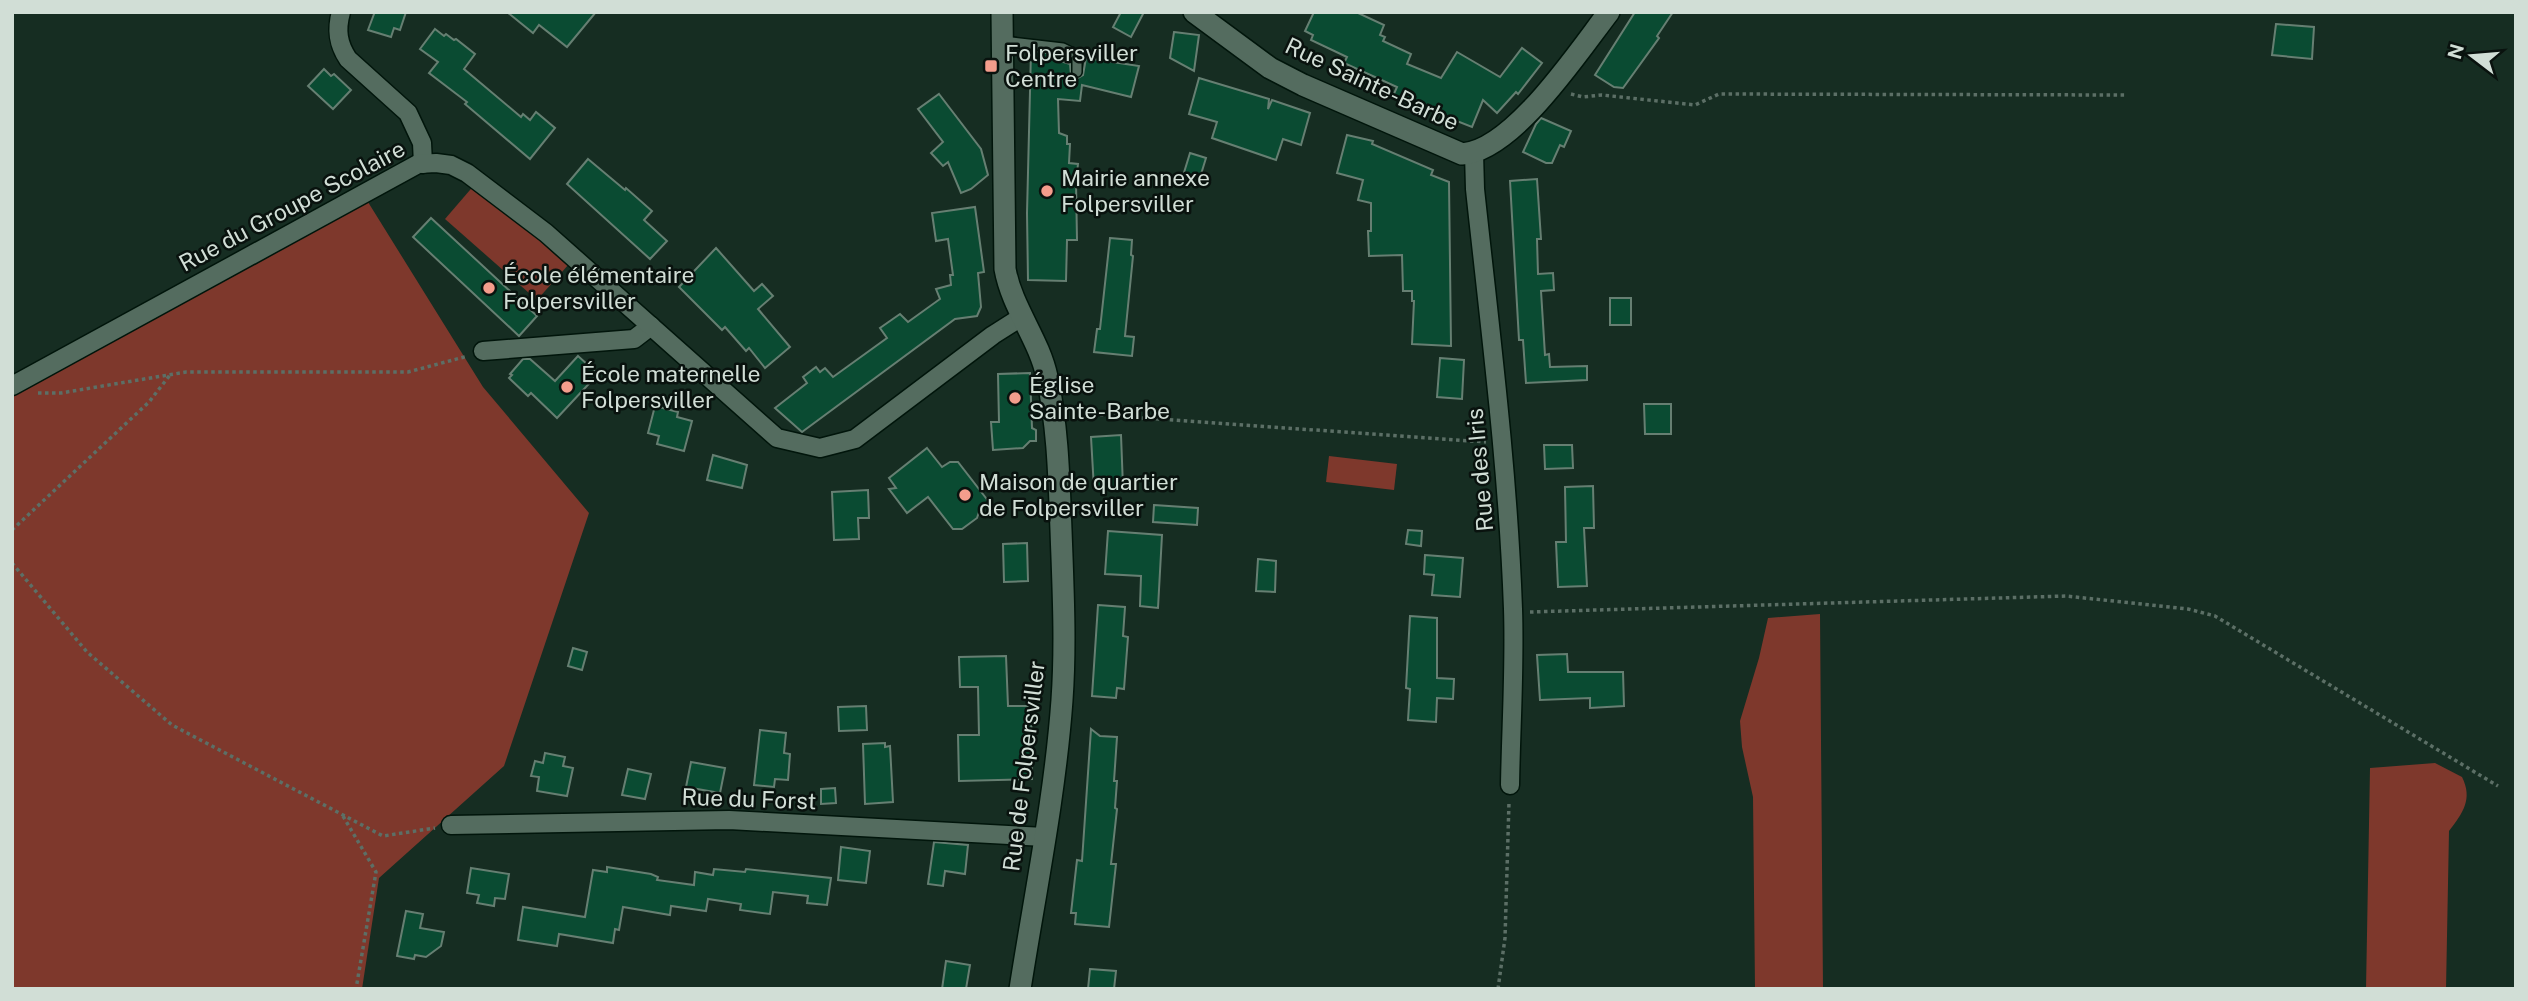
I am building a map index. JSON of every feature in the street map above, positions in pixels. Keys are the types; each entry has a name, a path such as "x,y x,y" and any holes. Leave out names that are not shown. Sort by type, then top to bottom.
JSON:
{"street":[{"path":"341,12 338,28 341,48 348,59 408,113 422,143 424,164"},
{"name":"Rue de Folpersviller","path":"1002,12 1005,269 1009,288 1042,357 1052,412 1060,502 1064,607 1062,702 1045,836 1020,989"},
{"name":"Rue Sainte-Barbe","path":"1194,12 1270,68 1303,85 1462,153 1474,153 1503,136 1554,83 1609,12"},
{"name":"Rue des Iris","path":"1474,153 1475,189 1503,443 1514,613 1510,785"},
{"name":"Rue du Groupe Scolaire","path":"12,386 418,164 451,165 467,173 546,233 777,438 820,448 855,439 1023,316"},
{"path":"483,351 634,339 650,326"},
{"name":"Rue du Forst","path":"451,825 729,820 1045,836"}],"lane":[{"path":"1002,41 1063,48 1077,55 1077,72"}],"path":[{"path":"1554,83 1576,96 1602,94 1695,106 1719,94 2125,95"},
{"path":"37,393 61,393 186,372 408,372 483,351"},
{"path":"12,530 149,402 171,374"},
{"path":"1052,412 1503,443"},
{"path":"12,563 86,652 172,725 383,836 451,825"},
{"path":"1514,613 2056,596 2188,608 2215,616 2498,786"},
{"path":"1498,989 1505,938 1510,785"},
{"path":"343,815 376,872 356,989"}],"shaded area":[{"path":"476,183 569,264 537,300 445,219"},
{"path":"363,194 483,387 589,513 504,766 379,878 362,989 12,989 12,385"},
{"path":"1329,456 1397,464 1394,490 1326,482"},
{"path":"1820,614 1823,989 1755,989 1753,797 1742,747 1740,721 1768,618"},
{"path":"2435,763 2462,777 2467,792 2465,806 2449,831 2446,989 2366,989 2370,768"}],"building":[{"path":"372,12 406,12 400,30 394,28 391,37 368,30 374,14"},
{"path":"507,12 596,12 567,47 539,25 533,33"},
{"path":"1121,12 1144,12 1131,37 1113,27"},
{"path":"1314,12 1356,12 1384,25 1380,35 1385,37 1383,41 1411,54 1407,64 1441,78 1457,52 1500,77 1522,48 1542,63 1518,94 1516,92 1497,113 1483,100 1472,127 1393,96 1397,87 1344,63 1347,57 1311,40 1313,35 1305,31"},
{"path":"1635,12 1673,12 1657,36 1659,38 1623,88 1614,87 1595,75"},
{"path":"2276,24 2314,27 2312,59 2272,55"},
{"path":"435,29 444,36 446,34 456,39 475,54 464,69 521,117 523,114 530,120 536,112 555,128 530,159 465,104 467,102 429,73 438,62 420,49"},
{"path":"1174,32 1199,35 1194,71 1170,58"},
{"path":"1031,51 1058,54 1057,60 1070,64 1071,75 1076,79 1083,75 1086,58 1139,66 1131,97 1082,85 1080,101 1058,99 1059,133 1067,136 1067,144 1070,144 1069,163 1078,164 1077,240 1067,240 1066,281 1028,280"},
{"path":"324,69 331,76 334,74 351,90 333,109 308,86"},
{"path":"1199,78 1269,99 1268,109 1272,100 1310,113 1301,145 1283,139 1276,160 1212,138 1217,122 1189,114"},
{"path":"939,94 981,149 988,175 971,189 961,193 948,162 943,166 931,153 943,142 918,109"},
{"path":"1541,118 1571,131 1564,147 1560,145 1552,163 1546,163 1523,152"},
{"path":"1347,135 1373,141 1372,144 1433,170 1431,175 1449,182 1451,346 1412,344 1414,301 1412,291 1403,291 1402,255 1369,256 1371,203 1358,200 1363,180 1337,173"},
{"path":"1190,153 1206,158 1198,184 1182,179"},
{"path":"588,159 652,211 644,220 667,241 650,259 567,184"},
{"path":"1537,179 1541,239 1537,239 1538,274 1553,273 1554,290 1541,291 1545,355 1549,354 1550,367 1587,366 1587,380 1526,383 1523,340 1519,340 1510,181"},
{"path":"975,207 984,272 978,273 981,307 977,316 955,319 802,432 775,408 807,383 803,377 816,367 820,372 825,368 833,377 887,338 880,328 900,314 908,322 940,299 936,289 951,285 950,275 953,275 948,239 936,241 932,213"},
{"path":"431,218 537,316 519,336 413,237"},
{"path":"1110,238 1132,240 1133,256 1125,336 1134,337 1132,356 1094,352 1097,329 1100,329"},
{"path":"716,248 754,291 762,284 773,296 758,309 790,347 765,368 749,348 746,351 725,327 722,330 679,287"},
{"path":"1610,298 1631,298 1631,325 1610,325"},
{"path":"578,356 598,374 557,418 531,393 528,396 509,378 523,359 530,359 555,381"},
{"path":"1440,358 1464,360 1462,399 1437,397"},
{"name":"Église Sainte-Barbe","path":"1030,373 1032,428 1036,430 1036,441 1030,441 1023,448 993,450 991,422 999,422 998,374"},
{"path":"1644,404 1671,404 1671,434 1645,434"},
{"path":"655,406 678,412 677,417 692,421 684,451 657,444 659,436 648,433"},
{"path":"1121,435 1123,487 1094,489 1091,437"},
{"path":"1544,445 1572,445 1573,468 1545,469"},
{"path":"927,448 942,467 950,462 958,462 989,502 980,509 977,518 962,529 953,529 928,497 907,513 889,489 896,488 889,478"},
{"path":"713,455 747,465 742,488 707,480"},
{"path":"1593,486 1594,528 1584,528 1587,586 1558,587 1556,542 1566,542 1565,487"},
{"path":"868,490 869,518 858,518 859,539 834,540 832,492"},
{"path":"1154,505 1198,508 1197,525 1153,522"},
{"path":"1408,530 1422,531 1421,546 1406,544"},
{"path":"1108,531 1162,535 1158,608 1140,606 1141,576 1105,574"},
{"path":"1027,543 1028,581 1004,582 1003,544"},
{"path":"1425,555 1463,558 1460,597 1432,595 1434,575 1424,574"},
{"path":"1258,559 1276,561 1275,592 1256,591"},
{"path":"1098,605 1125,607 1123,636 1128,637 1124,689 1117,688 1116,698 1092,696"},
{"path":"1410,616 1437,618 1437,678 1454,679 1453,699 1437,698 1436,722 1408,720 1410,689 1406,688"},
{"path":"573,648 587,652 582,670 568,666"},
{"path":"1567,654 1568,672 1623,672 1624,706 1590,708 1590,698 1540,700 1537,655"},
{"path":"1006,656 1008,706 1031,706 1032,779 959,781 958,735 979,735 978,687 960,687 959,657"},
{"path":"866,706 867,730 839,731 838,707"},
{"path":"1091,729 1100,736 1117,737 1114,781 1117,781 1117,809 1111,864 1116,864 1109,927 1075,924 1076,913 1071,913 1077,860 1082,861"},
{"path":"760,730 786,733 784,753 790,754 788,780 775,779 774,787 754,785"},
{"path":"885,743 885,747 890,746 893,802 865,804 863,744"},
{"path":"545,753 565,757 563,766 573,768 567,796 537,791 539,777 531,776 535,761 543,763"},
{"path":"691,762 725,768 720,793 686,787"},
{"path":"628,769 651,774 645,799 622,795"},
{"path":"835,788 836,803 821,804 821,789"},
{"path":"934,842 968,845 965,874 945,871 943,886 928,884"},
{"path":"841,847 870,851 866,883 838,880"},
{"path":"607,867 651,874 658,877 657,880 694,885 695,872 713,875 714,869 745,872 746,869 831,878 827,905 807,903 808,896 773,892 770,914 740,910 741,904 708,899 706,911 671,906 670,915 623,907 619,930 615,929 613,943 559,934 557,946 518,940 523,907 585,917 593,870 607,872"},
{"path":"471,868 509,874 505,899 495,898 494,906 477,903 479,895 467,893"},
{"path":"406,911 423,914 420,928 444,932 441,946 426,957 415,955 414,959 397,956"},
{"path":"946,961 970,965 966,989 942,989"},
{"path":"1090,969 1116,971 1114,989 1088,989"}],"place":[{"name":"Folpersviller Centre","path":"991,66"},
{"name":"Mairie annexe Folpersviller","path":"1047,191"},
{"name":"École élémentaire Folpersviller","path":"489,288"},
{"name":"École maternelle Folpersviller","path":"567,387"},
{"name":"Église Sainte-Barbe","path":"1015,398"},
{"name":"Maison de quartier de Folpersviller","path":"965,495"}]}
